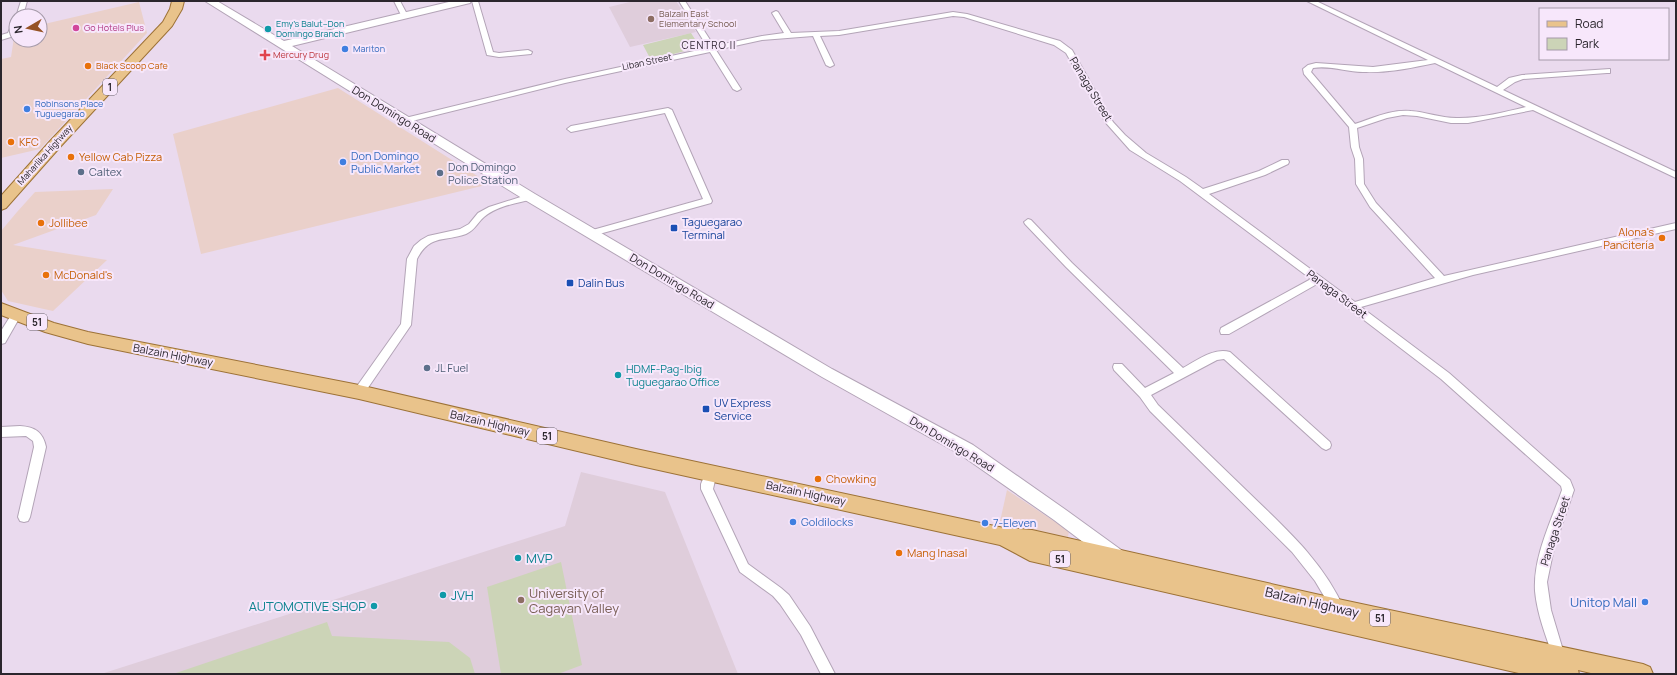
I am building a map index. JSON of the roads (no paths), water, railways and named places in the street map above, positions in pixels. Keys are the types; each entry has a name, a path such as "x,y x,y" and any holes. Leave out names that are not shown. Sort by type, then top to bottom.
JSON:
{"main road":[{"name":"Maharlika Highway","path":"2,202 168,24 176,9 178,1"},
{"name":"Don Domingo Road","path":"210,1 530,197 827,373 967,450 1060,515 1118,565"},
{"path":"283,46 466,1"},
{"name":"Balzain Highway","path":"1,310 81,336 359,392 636,457 711,472 1004,537 1030,552 1118,565 1338,608 1643,674"},
{"name":"Balzain Highway","path":"1118,565 1570,674"}],"street":[{"path":"398,1 404,16"},
{"path":"475,1 490,53 500,55 528,52"},
{"path":"682,1 737,89"},
{"path":"1310,1 1676,175"},
{"path":"776,13 789,35"},
{"name":"Liban Street","path":"404,121 565,81 712,48 769,37 857,31 942,15 965,15"},
{"name":"Panaga Street","path":"965,15 1048,40 1063,47 1069,52 1110,123 1122,137 1143,156 1183,179 1318,279 1445,376 1566,482 1568,490 1543,566 1541,583 1545,610 1558,656"},
{"path":"816,34 830,65"},
{"path":"1436,61 1402,67 1375,69 1352,69 1319,65 1309,67 1307,72 1353,127 1355,147 1359,159 1360,184 1363,192 1442,279"},
{"path":"1498,90 1512,80 1522,77 1607,71"},
{"path":"1353,127 1399,113 1418,114 1446,120 1459,121 1490,117 1535,107"},
{"path":"571,129 668,110 708,201 592,233"},
{"path":"1201,193 1262,173 1285,162"},
{"path":"359,392 406,325 412,259 416,249 423,242 471,227 479,216 491,209 530,197"},
{"path":"1028,222 1069,265 1182,374"},
{"path":"1353,306 1484,268 1600,244 1676,226"},
{"path":"1225,331 1318,279"},
{"path":"1,340 16,315"},
{"path":"1144,394 1215,356 1223,355 1230,357 1326,445"},
{"path":"1118,367 1144,394 1154,408 1276,527 1324,584 1338,608"},
{"path":"1,432 29,432 36,434 40,440 40,447 24,517"},
{"path":"711,472 706,484 707,489 744,568 753,577 777,593 790,609 812,643 828,674"}],"place":[{"name":"Balzain East Elementary School","path":"651,19"},
{"name":"Go Hotels Plus","path":"76,28"},
{"name":"Emy’s Balut–Don Domingo Branch","path":"268,29"},
{"name":"Mariton","path":"345,49"},
{"name":"Mercury Drug","path":"265,55"},
{"name":"Black Scoop Cafe","path":"88,66"},
{"name":"Robinsons Place Tuguegarao","path":"27,109"},
{"name":"KFC","path":"11,142"},
{"name":"Yellow Cab Pizza","path":"71,157"},
{"name":"Don Domingo Public Market","path":"343,162"},
{"name":"Caltex","path":"81,172"},
{"name":"Don Domingo Police Station","path":"440,173"},
{"name":"Jollibee","path":"41,223"},
{"name":"Taguegarao Terminal","path":"674,228"},
{"name":"Alona's Pancitería","path":"1662,238"},
{"name":"McDonald's","path":"46,275"},
{"name":"Dalin Bus","path":"570,283"},
{"name":"JL Fuel","path":"427,368"},
{"name":"HDMF-Pag-Ibig Tuguegarao Office","path":"618,375"},
{"name":"UV Express Service","path":"706,409"},
{"name":"Chowking","path":"818,479"},
{"name":"Goldilocks","path":"793,522"},
{"name":"7-Eleven","path":"985,523"},
{"name":"Mang Inasal","path":"899,553"},
{"name":"MVP","path":"518,558"},
{"name":"JVH","path":"443,595"},
{"name":"University of Cagayan Valley","path":"521,600"},
{"name":"Unitop Mall","path":"1645,602"},
{"name":"AUTOMOTIVE SHOP","path":"374,606"}],"district":[{"name":"CENTRO II","path":"709,45"}]}
